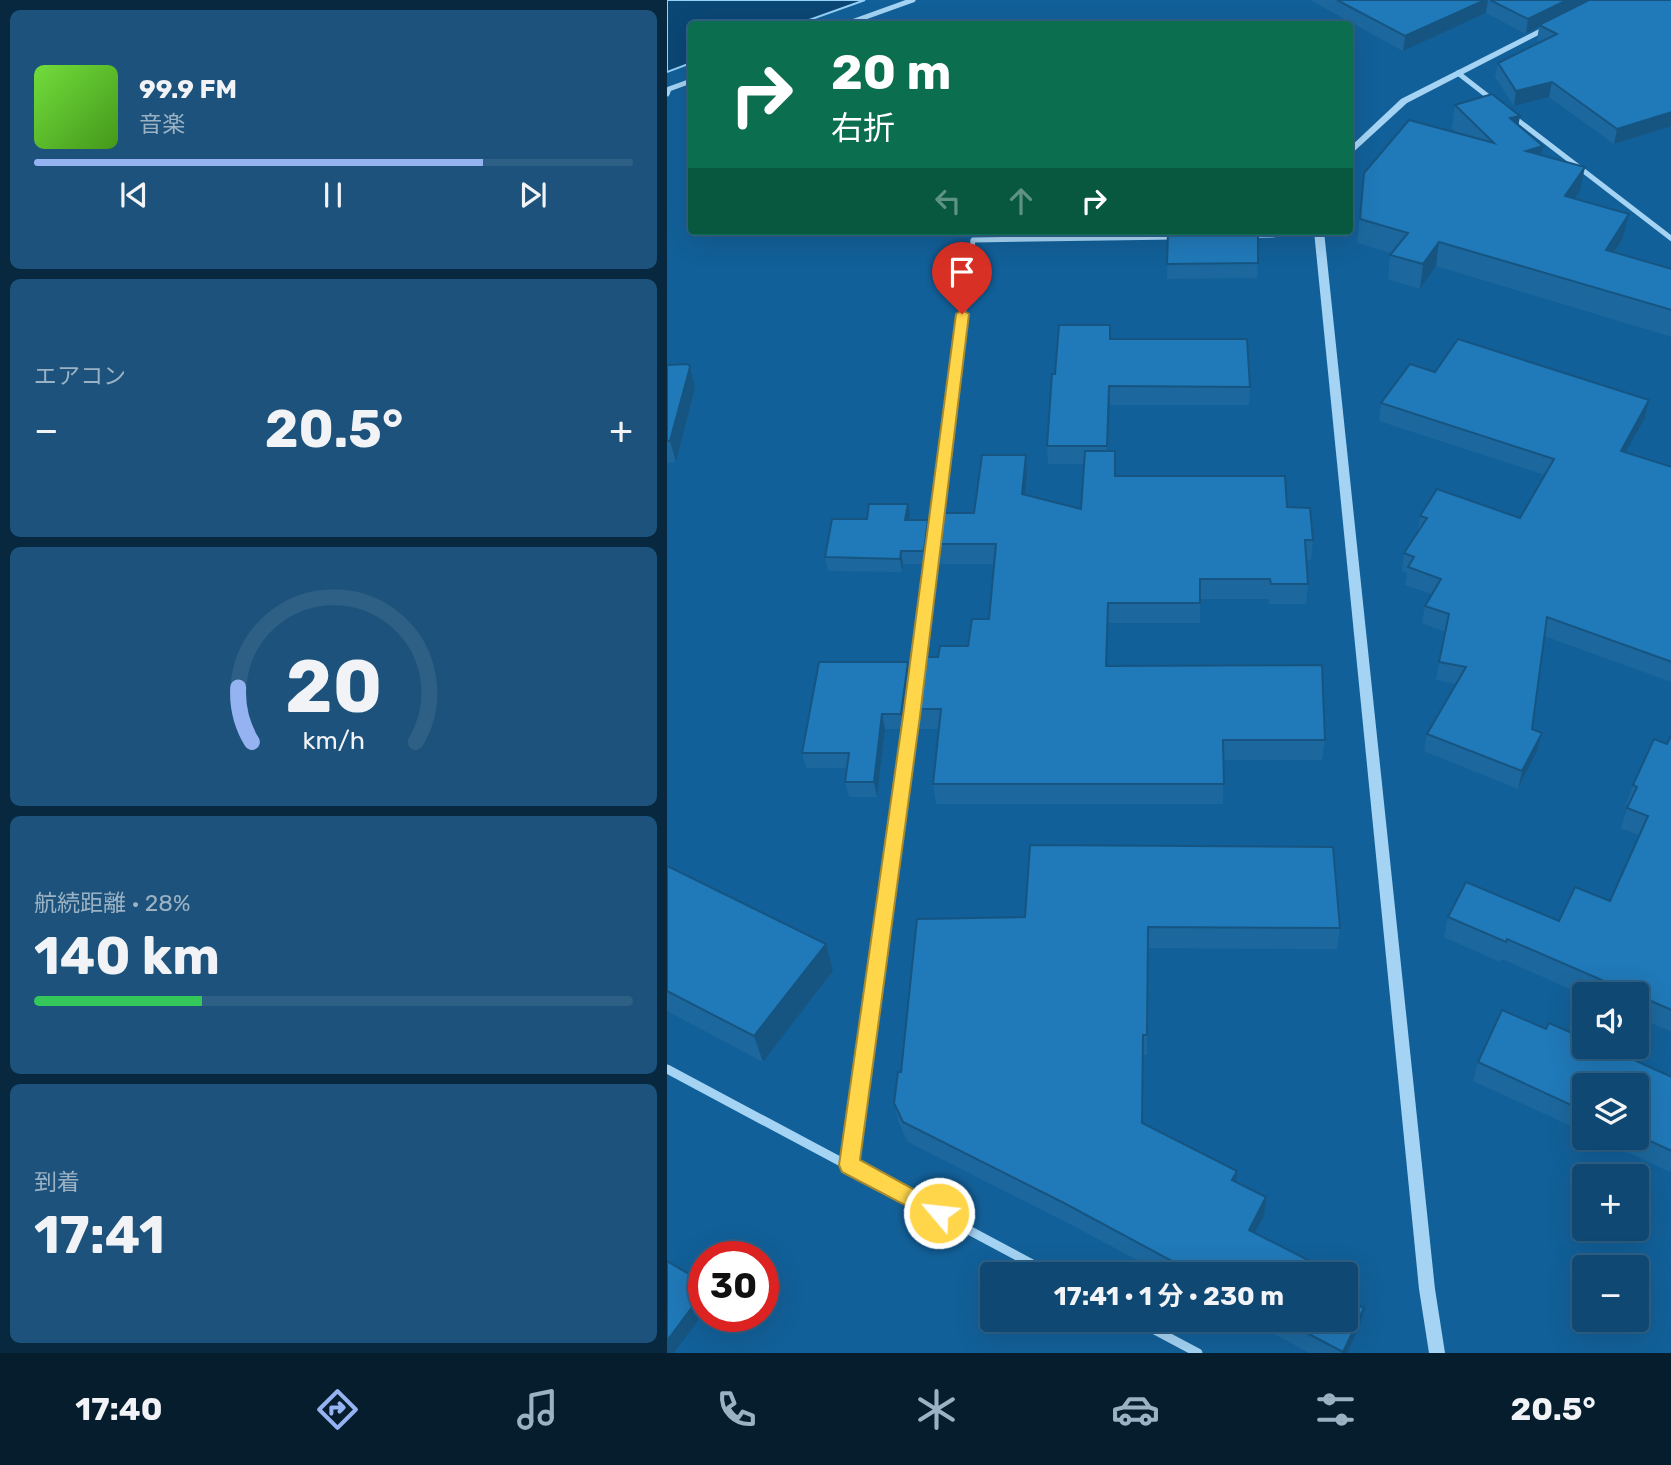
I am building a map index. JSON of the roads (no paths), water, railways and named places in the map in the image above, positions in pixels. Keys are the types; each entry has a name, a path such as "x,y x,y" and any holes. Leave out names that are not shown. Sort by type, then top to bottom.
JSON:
{"street":[{"path":"854,21 913,0"},
{"path":"1353,149 1404,101 1561,21"},
{"path":"1458,73 1671,239"},
{"path":"667,94 669,89 688,82"},
{"path":"849,1165 973,240 1278,235"},
{"path":"1319,235 1374,792 1426,1275 1437,1353"},
{"path":"667,1069 1029,1262"},
{"path":"1158,1332 1198,1353"}],"water":[{"path":"667,0 865,0 806,21 688,21 688,64 667,72"}]}
